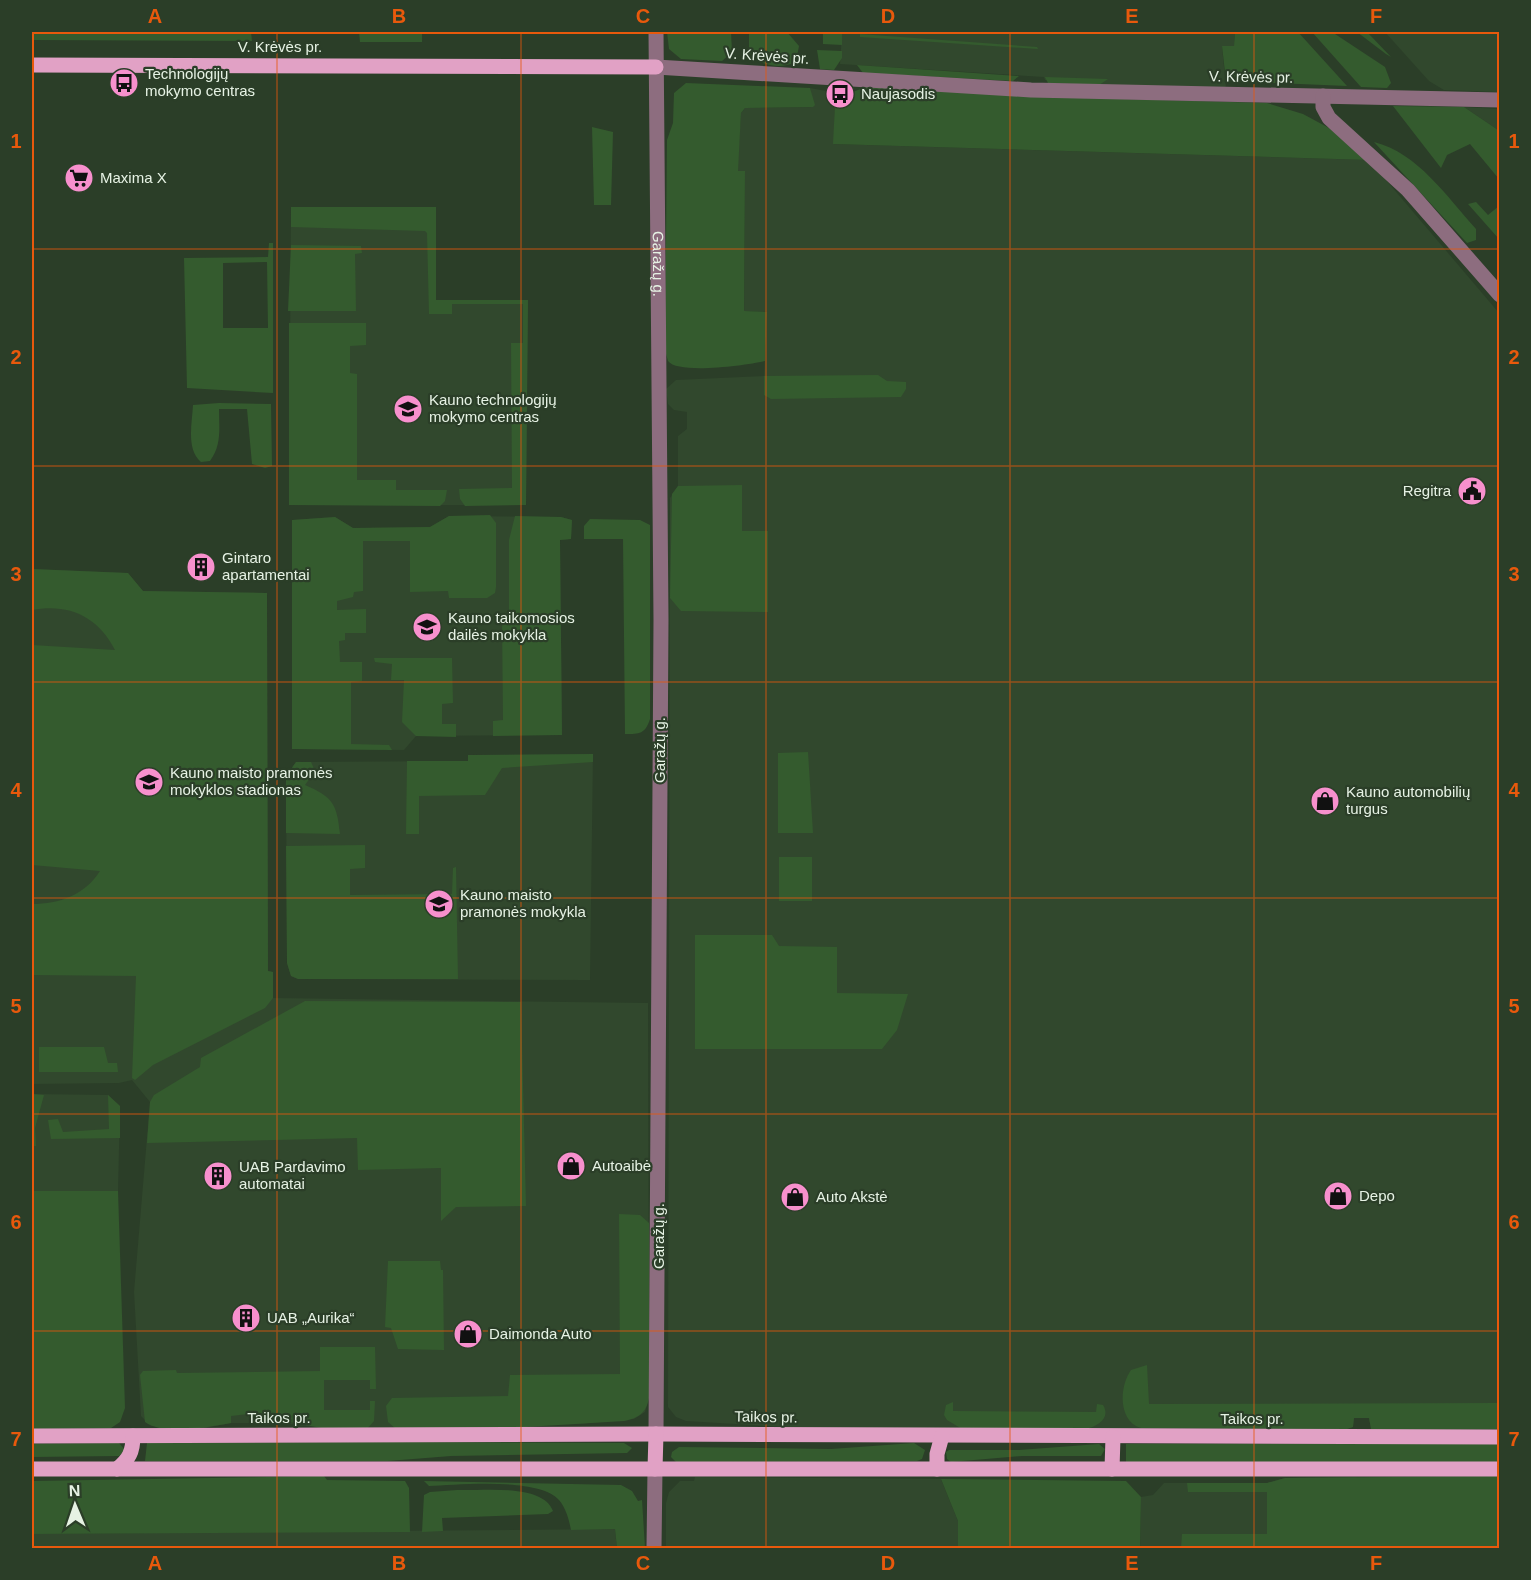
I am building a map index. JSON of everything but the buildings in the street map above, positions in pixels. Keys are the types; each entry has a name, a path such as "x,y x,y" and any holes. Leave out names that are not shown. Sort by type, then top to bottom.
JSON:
{"main road":[{"name":"V. Krėvės pr.","path":"32,65 656,67"},
{"name":"Taikos pr.","path":"32,1436 657,1434 1500,1437"},
{"path":"655,1468 657,1434"},
{"path":"117,1468 127,1460 133,1450 133,1436"},
{"path":"937,1469 937,1454 942,1436"},
{"path":"1112,1469 1113,1437"},
{"path":"32,1469 1500,1469"}],"street":[{"name":"Garažų g.","path":"656,32 661,607 657,1434"},
{"name":"V. Krėvės pr.","path":"656,67 1031,90 1500,100"},
{"path":"1323,96 1323,107 1329,118 1408,190 1500,295"},
{"path":"654,1548 655,1468"}],"shaded area":[{"path":"32,32 251,32 252,41 32,40"},
{"path":"359,32 422,32 422,42 360,42"},
{"path":"447,32 616,32 447,33"},
{"path":"667,32 731,32 732,52 722,61 681,59 669,49"},
{"path":"749,32 787,32 799,46 796,62 774,66 752,58 749,50"},
{"path":"823,32 842,33 842,45 823,44"},
{"path":"829,32 1235,32 1234,46 1222,46 1226,88 1099,85 1045,80 1044,77 840,64 842,33"},
{"path":"1235,32 1298,32 1347,86 1226,81 1222,46 1234,46"},
{"path":"1312,32 1332,32 1385,67 1391,83 1387,88 1361,87"},
{"path":"1357,32 1367,32 1391,57 1386,54"},
{"path":"1385,32 1499,32 1499,92 1444,90 1429,81"},
{"path":"860,34 1037,47 1038,49 860,37"},
{"path":"817,50 842,51 842,58 834,70 820,69"},
{"path":"857,65 1019,76 1013,81 863,73"},
{"path":"1045,77 1108,79 1099,85 1048,83"},
{"path":"686,83 810,88 815,105 813,107 745,108 741,113 738,171 745,171 744,311 767,312 765,361 699,368 674,365 668,361 665,350 667,140 673,123 674,93"},
{"path":"867,87 1086,98 1267,103 1303,114 1329,128 1369,160 833,144 835,104 825,98 826,91 849,93"},
{"path":"810,88 826,91 825,98 835,104 834,144 1369,160 1499,313 1499,1429 1371,1429 1369,1418 1354,1418 1353,1427 1347,1429 801,1428 686,1421 676,1417 668,1407 670,498 678,486 678,436 687,429 687,412 674,410 668,404 666,389 676,380 764,376 767,312 744,311 745,171 737,171 741,113 745,108 813,107"},
{"path":"1393,106 1464,107 1498,130 1499,179 1470,144 1447,155 1441,168"},
{"path":"1464,107 1499,109 1499,132 1498,130"},
{"path":"592,127 613,132 611,205 594,205"},
{"path":"1374,142 1404,156 1431,178 1476,229 1476,240 1467,243"},
{"path":"1476,202 1488,215 1499,206 1499,239 1468,204"},
{"name":"Kauno technologijų mokymo centras","path":"291,207 436,207 436,300 528,300 526,505 289,505"},
{"path":"291,207 436,207 436,300 528,300 526,505 465,506 460,499 459,489 512,488 511,343 523,343 523,304 452,304 452,314 429,314 427,233 425,231 291,227"},
{"path":"269,243 273,243 273,393 187,388 184,258 268,257","holes":["267,262 268,328 223,328 223,263"]},
{"path":"291,245 361,246 362,253 355,254 356,311 288,311"},
{"path":"289,323 366,323 366,345 350,346 350,373 357,374 357,480 396,480 396,490 447,490 445,501 440,506 289,505"},
{"path":"878,375 887,381 906,382 906,389 901,397 771,399 764,395 764,376"},
{"path":"271,404 272,466 265,468 252,464 247,409 219,409 219,436 214,455 210,461 201,462 196,457 191,436 193,405"},
{"path":"742,485 742,531 768,531 768,612 681,611 670,598 672,494 678,486"},
{"path":"490,515 496,523 496,587 495,593 487,598 449,598 448,591 410,592 410,541 363,541 363,591 354,592 353,597 337,601 337,610 366,609 366,633 345,633 345,640 339,641 340,662 362,662 362,681 351,682 351,744 389,745 392,750 292,749 292,520 335,517 353,528 430,527 449,516"},
{"name":"Kauno taikomosios dailės mokykla","path":"449,516 561,517 572,520 571,539 560,540 562,735 416,736 404,750 292,749 292,520 335,517 353,528 430,527"},
{"path":"515,516 561,517 572,520 571,539 560,540 562,735 493,736 493,721 503,720 502,619 509,612 509,540"},
{"path":"590,519 640,520 650,525 650,719 646,728 638,733 625,734 623,539 584,539 584,526"},
{"path":"32,569 128,573 143,591 267,593 268,971 273,972 273,998 648,1003 649,1398 645,1412 634,1419 579,1424 396,1429 303,1426 284,1423 231,1423 205,1428 151,1426 141,1416 134,1292 150,1102 132,1080 119,1083 32,1084"},
{"name":"Kauno maisto pramonės mokyklos stadionas","path":"32,569 128,573 143,591 267,593 268,971 273,972 273,998 265,1008 153,1065 135,1080 132,1078 136,976 32,975 32,904 52,902 71,896 87,886 100,871 32,865 32,645 115,650 100,628 81,615 58,609 32,610"},
{"path":"374,658 452,658 453,703 442,704 442,724 456,724 456,737 416,736 402,722 404,680 391,680 392,664 375,662"},
{"path":"808,752 813,833 778,833 778,753"},
{"name":"Kauno maisto pramonės mokykla","path":"593,754 590,980 298,979 291,976 287,963 286,776 296,762 468,761 468,755"},
{"path":"593,754 593,762 502,768 485,795 419,796 419,834 406,834 407,761 468,761 468,755"},
{"path":"296,762 311,762 315,771 305,785 328,798 332,803 337,815 340,834 286,833 286,776"},
{"path":"365,845 365,868 350,869 350,895 452,894 453,868 456,867 458,979 298,979 291,976 287,963 286,846"},
{"path":"779,857 812,857 812,901 779,901"},
{"path":"695,935 772,935 779,946 837,947 837,993 908,994 897,1030 882,1049 695,1049"},
{"path":"305,1001 521,1002 526,1206 456,1207 441,1221 441,1168 358,1170 357,1138 147,1143 150,1102 154,1095 200,1067 201,1058"},
{"path":"39,1047 104,1047 108,1063 117,1063 118,1072 39,1072"},
{"path":"32,1094 108,1095 120,1106 118,1191 32,1408"},
{"path":"32,1094 44,1095 35,1128 36,1146 32,1146"},
{"path":"108,1095 120,1106 120,1138 51,1139 48,1120 58,1119 63,1132 109,1129"},
{"path":"32,1191 118,1191 125,1408 120,1422 111,1428 32,1429"},
{"path":"619,1214 640,1215 649,1223 649,1398 641,1414 624,1421 510,1428 396,1429 388,1422 386,1406 392,1398 508,1396 510,1375 620,1374"},
{"path":"388,1261 440,1261 441,1270 443,1270 444,1350 398,1349 391,1328 385,1327"},
{"path":"320,1347 375,1347 376,1389 370,1389 370,1380 324,1380 324,1410 370,1410 370,1401 375,1401 374,1421 367,1429 321,1428 265,1417 248,1417 248,1414 231,1416 231,1423 175,1430 163,1429 145,1422 140,1375 143,1371 176,1370 177,1373 320,1371"},
{"path":"1147,1365 1149,1404 1499,1403 1499,1429 1374,1430 1371,1429 1369,1418 1354,1418 1353,1427 1347,1429 1141,1428 1128,1418 1123,1403 1123,1394 1124,1385 1131,1370"},
{"path":"953,1402 953,1411 1096,1412 1097,1404 1103,1405 1105,1414 1099,1424 1086,1429 962,1429 947,1420 944,1415 946,1405"},
{"path":"119,1443 125,1450 119,1456 32,1457 32,1444"},
{"path":"147,1443 624,1443 632,1448 627,1453 451,1456 388,1461 145,1461"},
{"path":"914,1443 925,1450 922,1459 917,1461 676,1462 671,1457 672,1452 679,1447 831,1449"},
{"path":"1099,1444 1105,1449 1101,1456 1022,1456 951,1462 947,1459 946,1452 949,1450 1019,1450"},
{"path":"1126,1444 1499,1444 1500,1462 1126,1462"},
{"path":"324,1476 327,1480 405,1481 409,1488 410,1532 32,1534 32,1481"},
{"path":"1499,1476 1499,1548 1181,1548 1182,1534 1267,1534 1267,1492 1188,1492 1187,1483 1267,1483 1285,1478"},
{"path":"695,1477 941,1479 958,1521 958,1548 666,1548 666,1503 669,1492 680,1481 694,1481"},
{"path":"1355,1477 1499,1548 1140,1548 1141,1497 1153,1495 1164,1483 1267,1483 1285,1478"},
{"path":"941,1479 1126,1481 1141,1497 1140,1548 958,1548 958,1521"},
{"path":"424,1481 621,1485 632,1491 638,1501 642,1500 645,1548 617,1548 615,1529 571,1530 565,1510 559,1500 549,1493 534,1488 497,1484 429,1486"},
{"path":"457,1490 525,1492 547,1502 553,1511 548,1514 442,1518 443,1531 422,1532 424,1495 430,1492"},
{"path":"615,1529 617,1548 32,1548 32,1534"}],"place":[{"name":"Technologijų mokymo centras","path":"124,83"},
{"name":"Naujasodis","path":"840,94"},
{"name":"Maxima X","path":"79,178"},
{"name":"Kauno technologijų mokymo centras","path":"408,409"},
{"name":"Regitra","path":"1472,491"},
{"name":"Gintaro apartamentai","path":"201,567"},
{"name":"Kauno taikomosios dailės mokykla","path":"427,627"},
{"name":"Kauno maisto pramonės mokyklos stadionas","path":"149,782"},
{"name":"Kauno automobilių turgus","path":"1325,801"},
{"name":"Kauno maisto pramonės mokykla","path":"439,904"},
{"name":"Autoaibė","path":"571,1166"},
{"name":"UAB Pardavimo automatai","path":"218,1176"},
{"name":"Depo","path":"1338,1196"},
{"name":"Auto Akstė","path":"795,1197"},
{"name":"UAB „Aurika“","path":"246,1318"},
{"name":"Daimonda Auto","path":"468,1334"}]}
